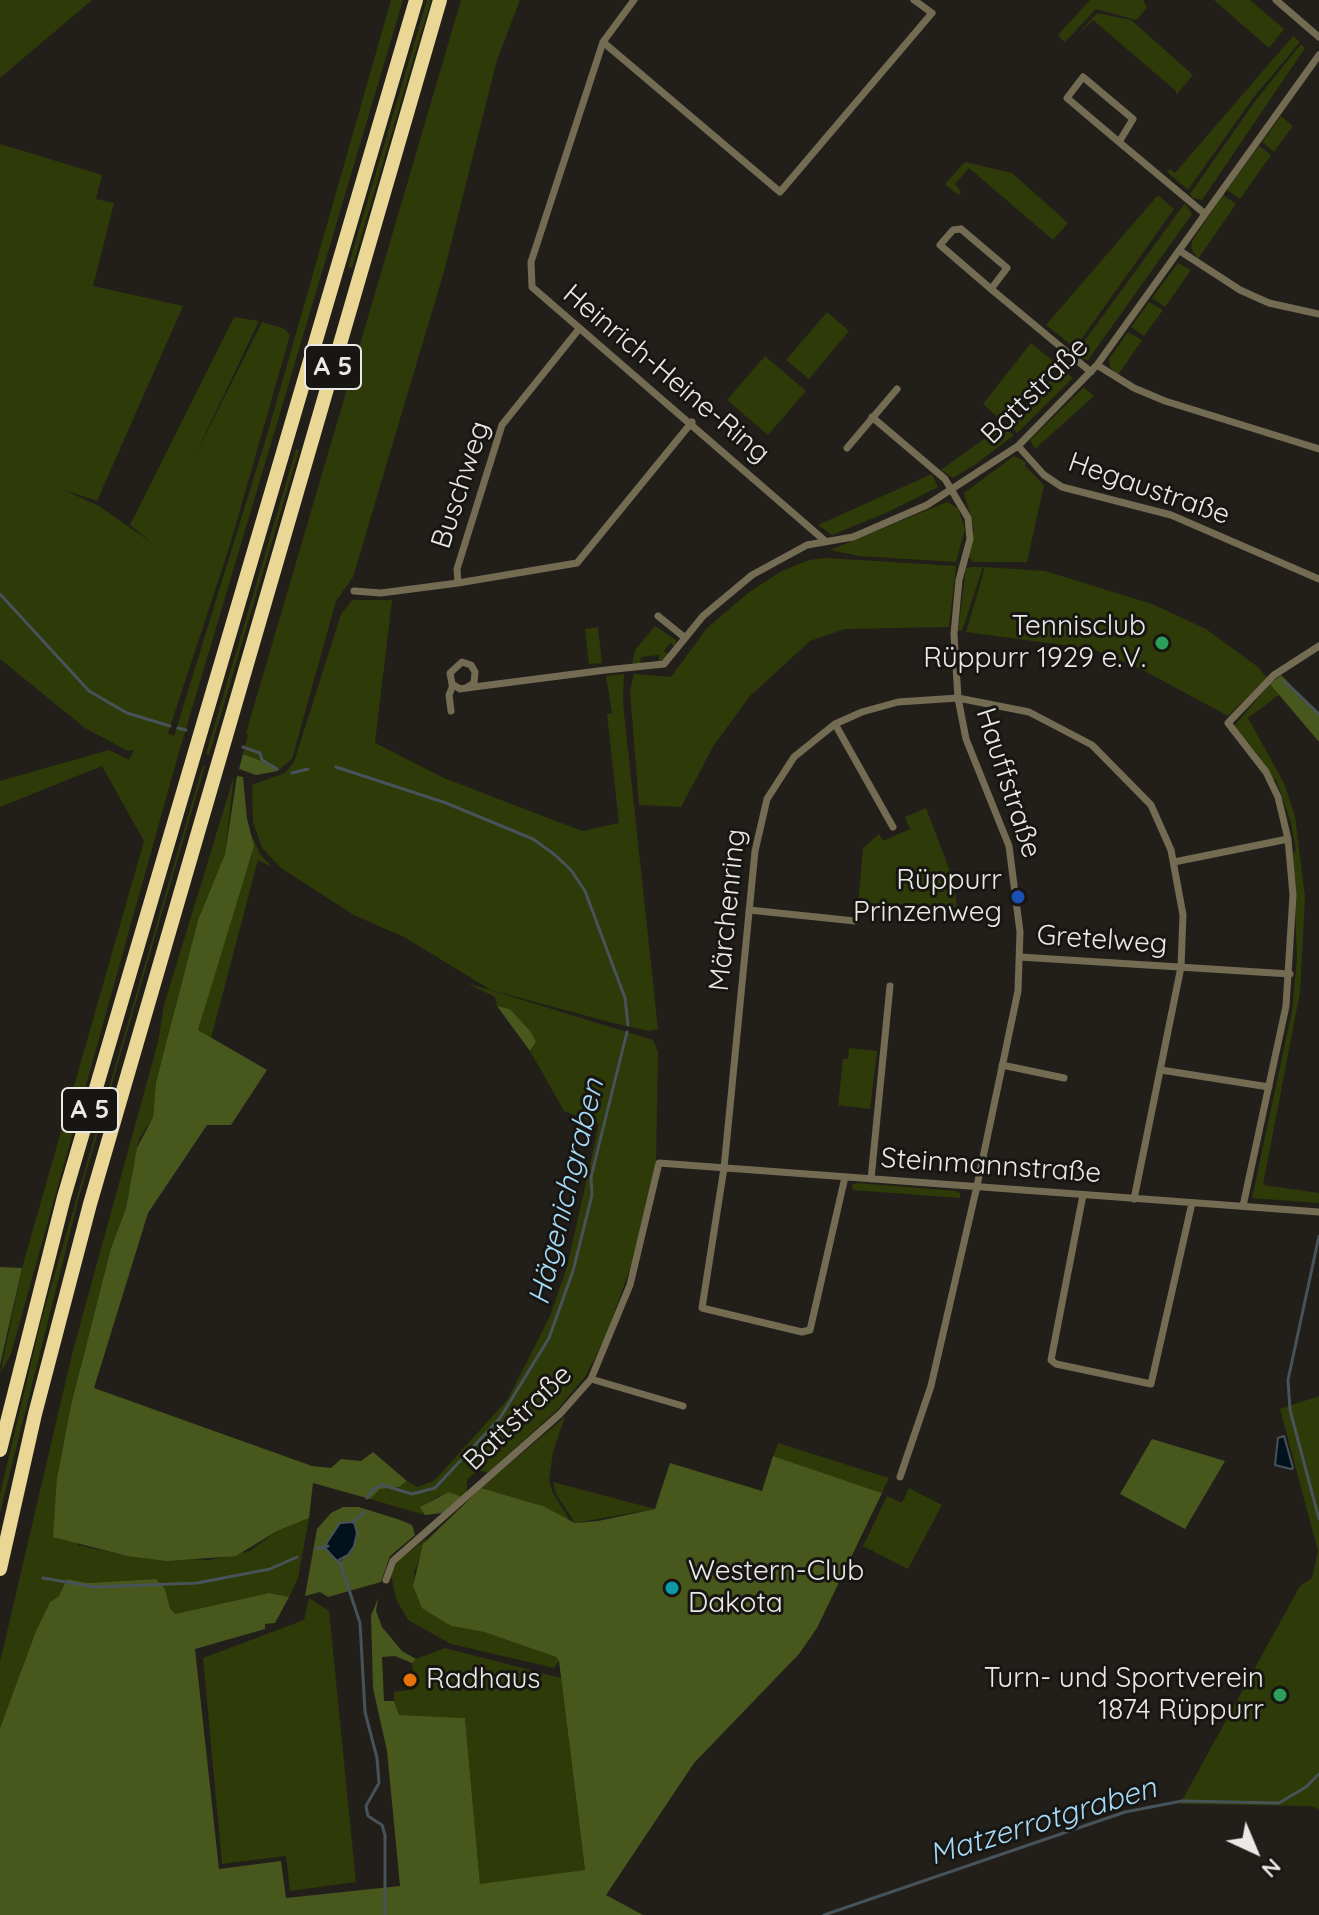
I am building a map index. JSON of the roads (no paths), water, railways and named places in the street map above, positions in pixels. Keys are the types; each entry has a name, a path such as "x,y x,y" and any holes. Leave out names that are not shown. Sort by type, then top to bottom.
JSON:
{"highway":[{"name":"A 5","path":"0,1450 64,1197 416,0"},
{"name":"A 5","path":"0,1569 35,1414 90,1204 440,0"}],"street":[{"name":"Heinrich-Heine-Ring","path":"634,0 603,42 529,271 532,287 692,422 824,540"},
{"path":"603,42 780,192 932,13 914,0"},
{"path":"1276,0 1319,37"},
{"name":"Battstraße","path":"466,688 664,664 684,637 718,602 752,575 788,554 824,540 853,537 954,490 1018,446 1094,368 1180,251 1276,110 1319,55"},
{"path":"1119,142 1133,119 1083,77 1067,98 1119,142 1205,214"},
{"path":"991,289 1007,268 961,229 953,230 940,245 991,289 1094,368 1156,398 1319,449"},
{"path":"1180,251 1240,290 1269,303 1319,314"},
{"name":"Buschweg","path":"458,583 457,569 502,425 579,329"},
{"path":"847,448 897,389"},
{"path":"872,417 936,470 954,490"},
{"path":"354,591 381,593 564,568 577,563 692,422"},
{"name":"Hegaustraße","path":"1018,446 1044,475 1062,487 1159,510 1319,579"},
{"name":"Hauffstraße","path":"900,1477 931,1386 1018,991 1020,957 1017,888 1009,846 966,739 958,698 954,625 970,527 954,490"},
{"path":"658,616 684,637"},
{"path":"1243,1206 1290,974 1293,895 1288,839 1278,797 1266,772 1228,723 1274,675 1319,646"},
{"path":"451,711 451,669 465,662 474,668 474,683 466,688 453,685"},
{"name":"Märchenring","path":"845,1177 810,1330 802,1332 702,1308 724,1168 756,845 767,799 794,757 835,724 898,702 958,698 1029,712 1092,745 1151,805 1174,862 1183,915 1181,967 1134,1199"},
{"path":"835,724 893,827"},
{"path":"1174,862 1288,839"},
{"path":"749,910 855,921"},
{"name":"Gretelweg","path":"1020,957 1290,974"},
{"path":"871,1179 890,986"},
{"path":"1002,1065 1064,1078"},
{"path":"1161,1070 1269,1087"},
{"name":"Battstraße","path":"386,1580 393,1561 560,1414 591,1379 630,1285 659,1163"},
{"name":"Steinmannstraße","path":"659,1163 1319,1212"},
{"path":"1083,1195 1051,1360 1147,1384 1155,1379 1192,1203"},
{"path":"591,1379 683,1406"}],"water":[{"path":"1284,1436 1291,1469 1275,1465 1278,1438"},
{"path":"354,1522 357,1533 354,1546 348,1555 337,1561 324,1547 340,1523"}],"waterway":[{"path":"0,594 89,691 127,713 170,726"},
{"name":"Matzerrotgraben","path":"1284,681 1319,714"},
{"path":"178,728 186,730"},
{"path":"243,747 260,753 262,760 277,769"},
{"name":"Hägenichgraben","path":"336,767 446,803 533,839 555,855 571,870 585,891 625,998 628,1025"},
{"name":"Hägenichgraben","path":"292,773 308,769"},
{"name":"Hägenichgraben","path":"367,1498 373,1489 382,1485 412,1494 435,1488 500,1418 549,1338 573,1271 592,1195 591,1177 627,1032"},
{"name":"Matzerrotgraben","path":"1319,1236 1288,1380 1290,1410 1319,1519"},
{"path":"353,1522 364,1512"},
{"path":"316,1549 328,1546"},
{"name":"Hägenichgraben","path":"43,1578 95,1587 197,1583 270,1569 297,1557"},
{"path":"340,1562 360,1623 365,1712 377,1758 379,1783 366,1806 368,1816 382,1825 385,1835 385,1915"},
{"name":"Matzerrotgraben","path":"824,1915 1125,1812 1182,1801 1279,1803 1306,1787 1319,1774"}],"place":[{"name":"Tennisclub Rüppurr 1929 e.V.","path":"1162,643"},
{"name":"Rüppurr Prinzenweg","path":"1018,897"},
{"name":"Western-Club Dakota","path":"672,1588"},
{"name":"Radhaus","path":"410,1680"},
{"name":"Turn- und Sportverein 1874 Rüppurr","path":"1280,1695"}]}
